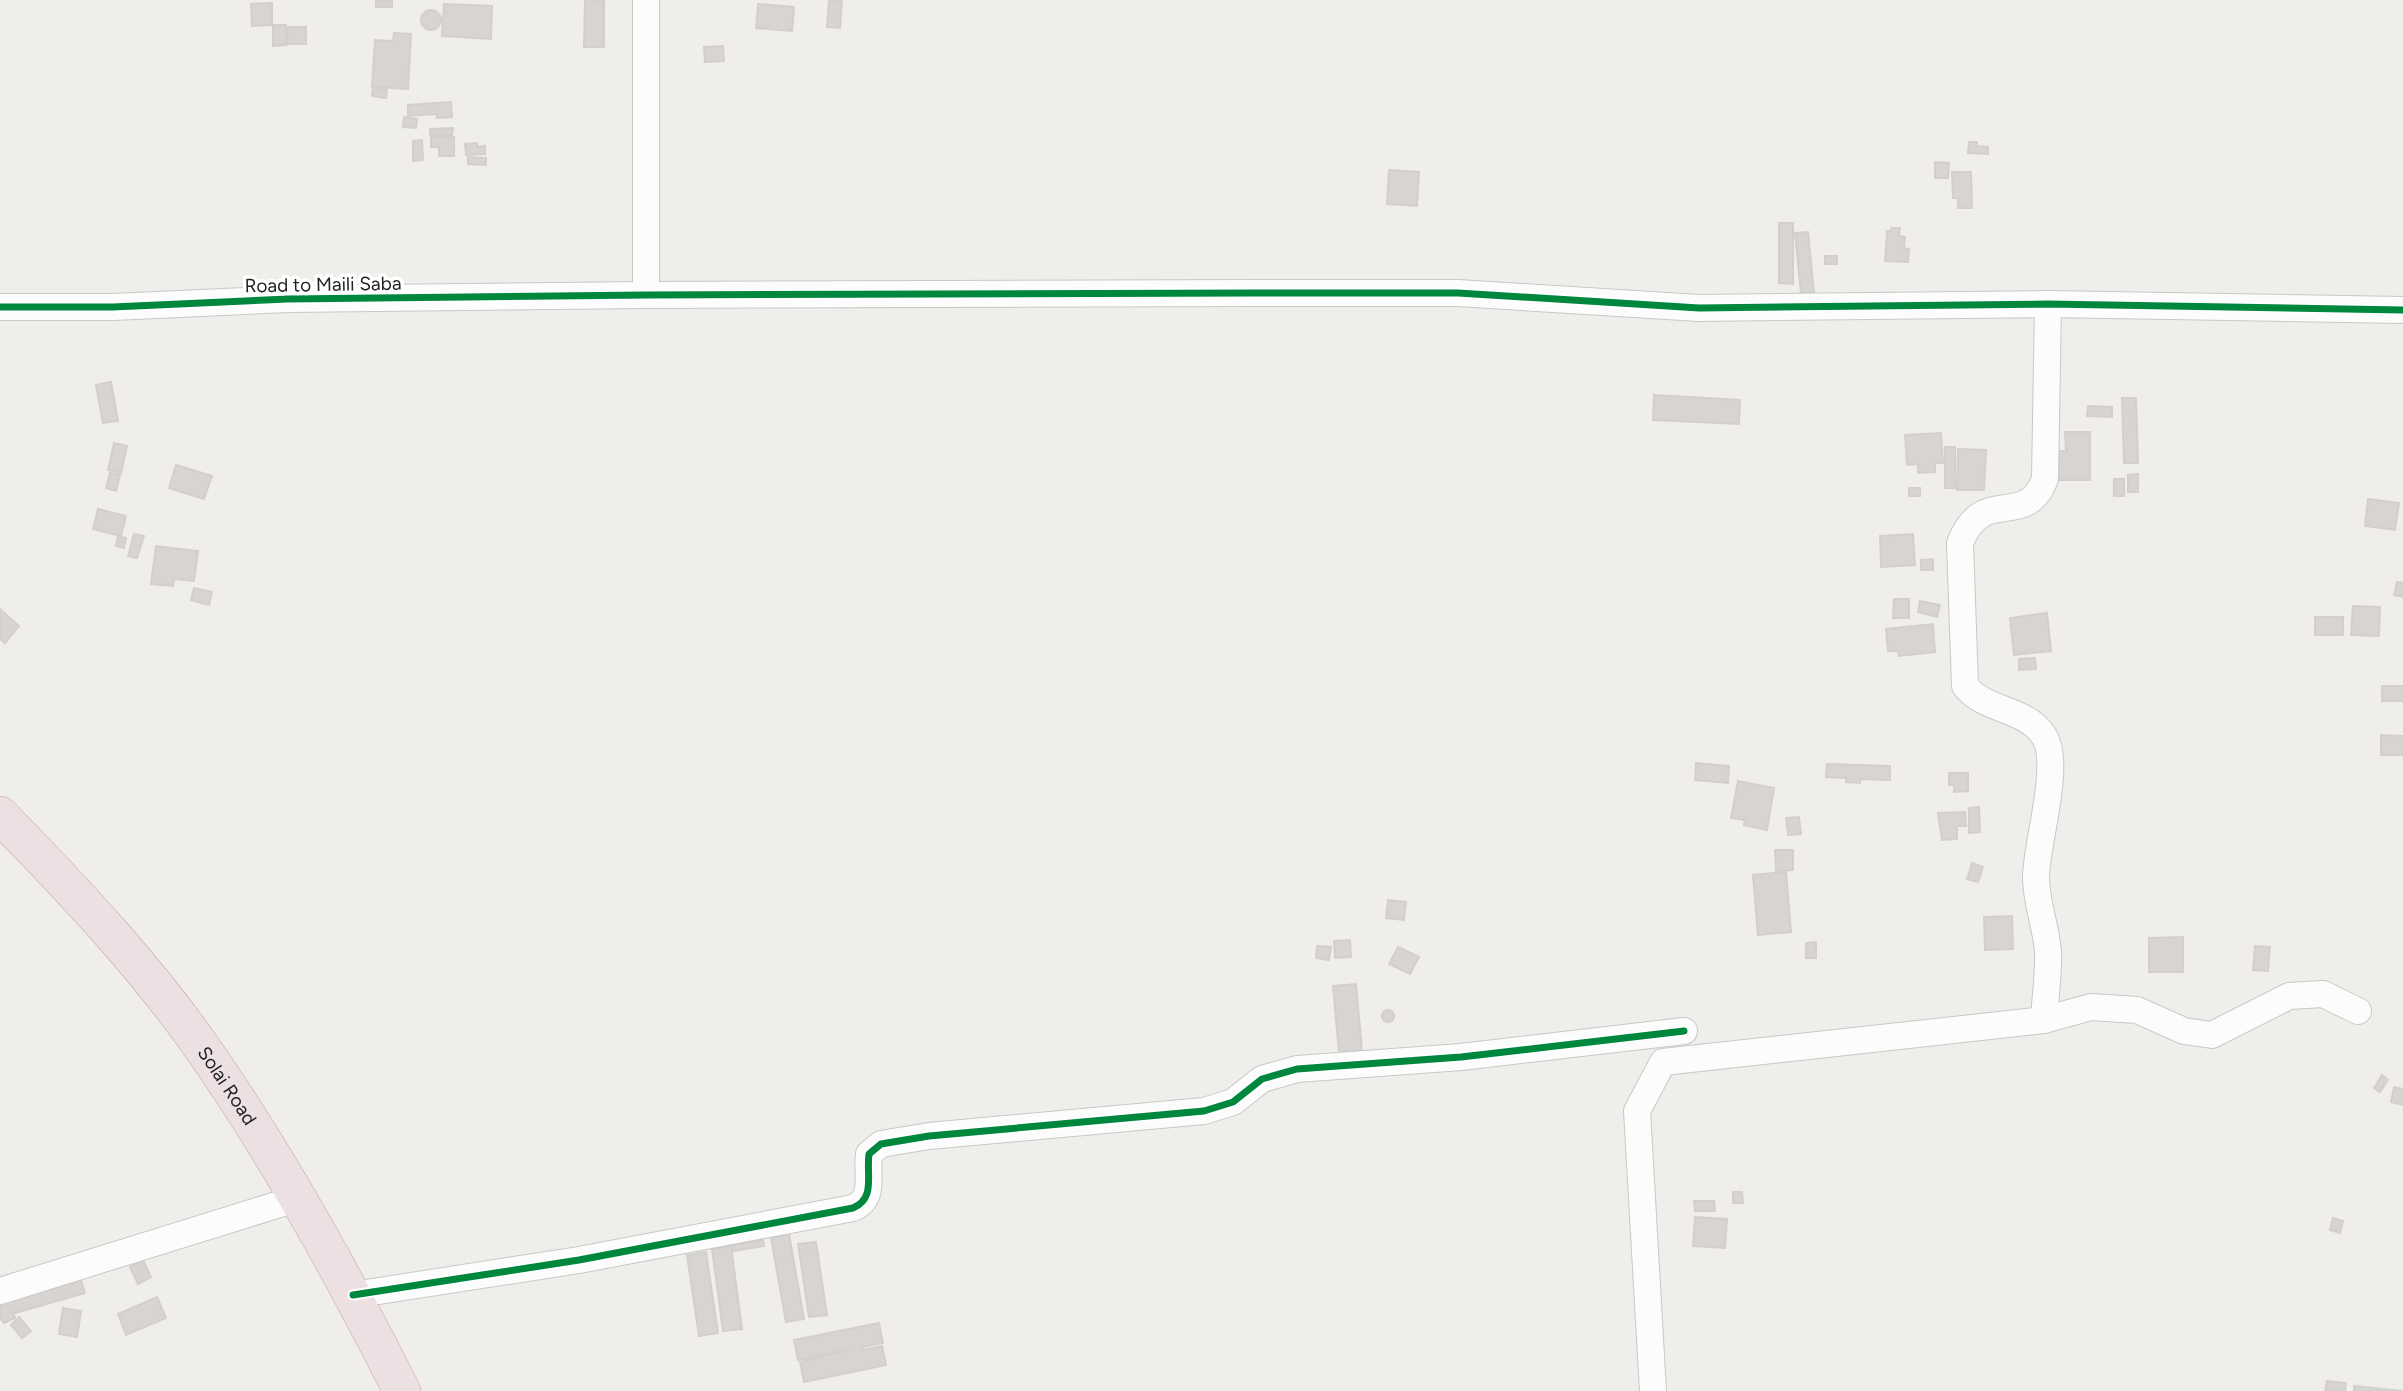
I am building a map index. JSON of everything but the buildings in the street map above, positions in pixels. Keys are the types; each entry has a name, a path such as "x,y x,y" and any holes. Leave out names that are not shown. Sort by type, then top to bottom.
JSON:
{"highway":[{"name":"Solai Road","path":"0,815 63,879 146,977 213,1063 299,1198 402,1391"}],"street":[{"path":"646,0 646,295"},
{"name":"Road to Maili Saba","path":"0,307 288,299 646,295 1458,293 1699,308 2048,304 2403,310"},
{"path":"2045,1020 2048,953 2036,877 2050,764 2046,738 2033,722 1988,705 1974,696 1965,685 1961,543 1967,528 1978,515 1992,509 2028,505 2042,485 2048,304"},
{"path":"1653,1391 1637,1111 1663,1062 2045,1020 2091,1007 2137,1010 2184,1031 2212,1035 2289,996 2323,993 2358,1011"},
{"path":"353,1295 579,1259 853,1208 863,1204 869,1194 868,1163 875,1147 903,1140 1204,1111 1233,1102 1262,1079 1297,1069 1461,1057 1684,1031"},
{"path":"0,1291 299,1198"}],"cycle path":[{"path":"0,307 113,307 288,299 646,295 1458,293 1699,308 2048,304 2403,310"},
{"path":"353,1295 579,1260 853,1208 865,1198 869,1154 881,1144 929,1136 1204,1111 1233,1102 1262,1079 1297,1069 1461,1057 1684,1031"}]}
